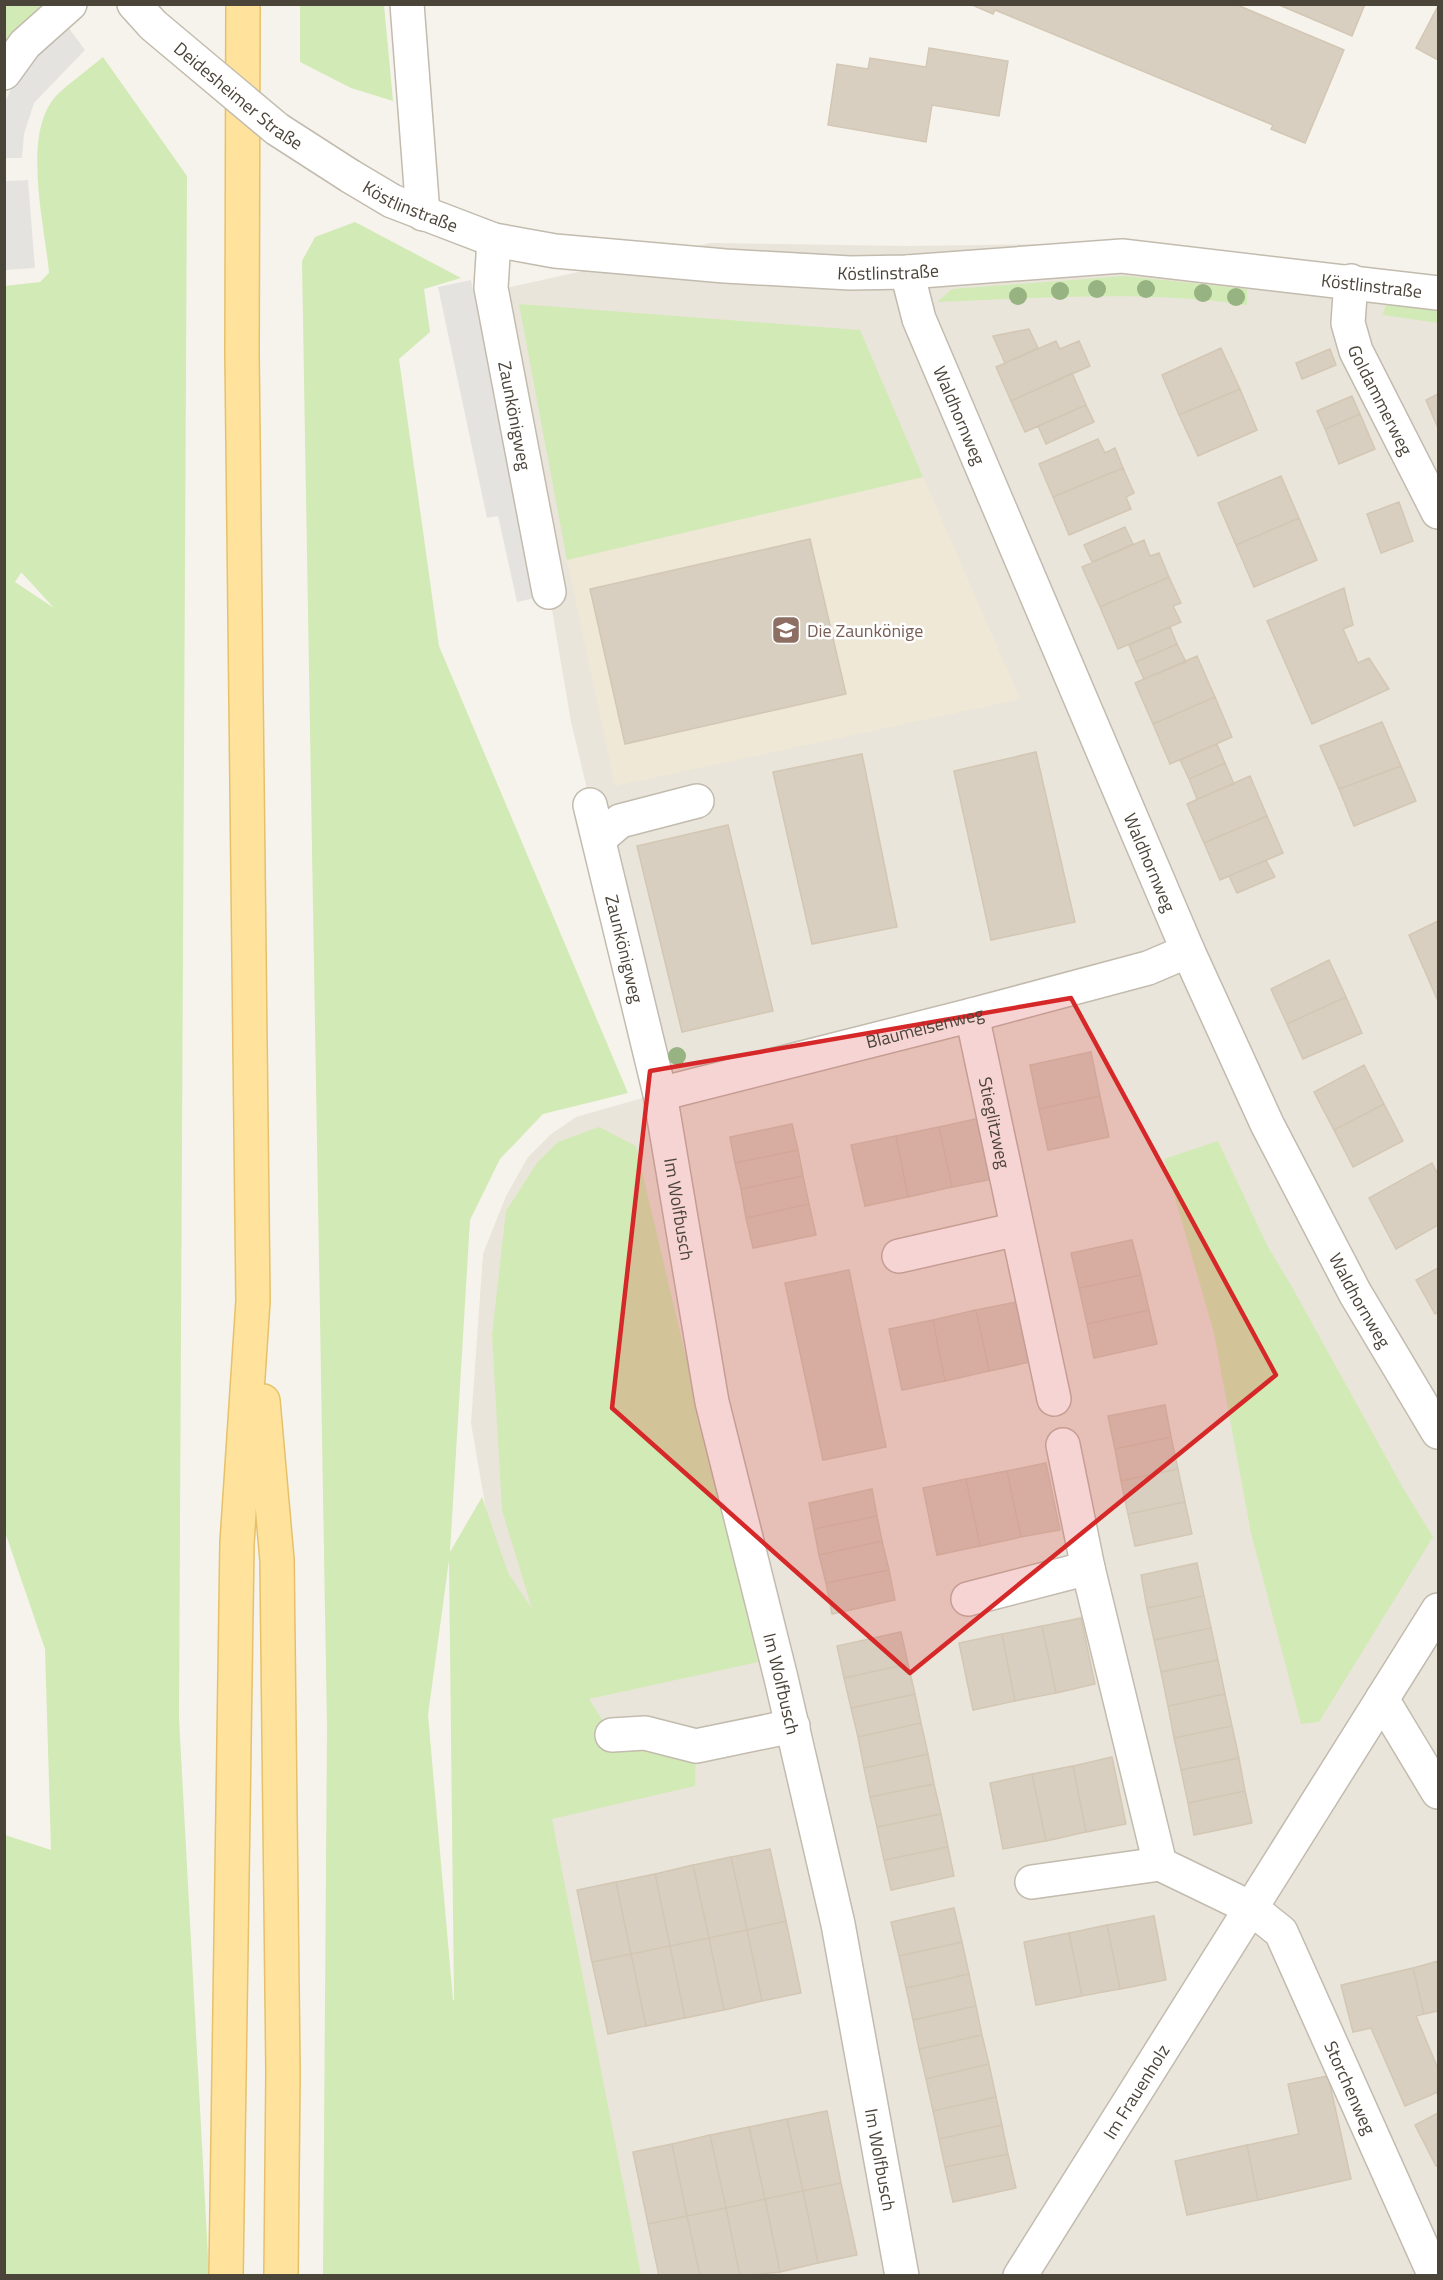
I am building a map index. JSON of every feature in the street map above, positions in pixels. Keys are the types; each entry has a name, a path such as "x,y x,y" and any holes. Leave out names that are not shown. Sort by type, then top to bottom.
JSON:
{"main road":[{"path":"226,2276 237,1543 253,1301 242,354 243,4"},
{"path":"253,1301 278,1560 283,2072 281,2276"}],"street":[{"path":"4,73 25,44 70,4"},
{"path":"407,4 423,214"},
{"name":"Deidesheimer Straße","path":"144,15 277,129 350,177"},
{"name":"Köstlinstraße","path":"350,177 392,201 494,240 555,251 725,266 849,273 907,272 1122,256 1351,281 1438,293"},
{"name":"Zaunkönigweg","path":"494,240 491,288 549,592"},
{"name":"Waldhornweg","path":"907,272 919,319 1188,951 1267,1124 1355,1293 1438,1432"},
{"name":"Goldammerweg","path":"1351,281 1348,323 1356,351 1438,512"},
{"path":"599,839 620,821 697,801"},
{"name":"Zaunkönigweg","path":"590,806 660,1094"},
{"name":"Blaumeisenweg","path":"660,1094 972,1016 1148,968 1188,951"},
{"name":"Stieglitzweg","path":"972,1016 1054,1399"},
{"name":"Im Wolfbusch","path":"660,1094 712,1402 793,1726 838,1924 902,2276"},
{"path":"899,1256 1017,1229"},
{"path":"1063,1445 1088,1568 1160,1864"},
{"path":"968,1599 1088,1568"},
{"name":"Im Frauenholz","path":"1020,2276 1438,1610"},
{"path":"1382,1699 1438,1792"},
{"path":"612,1735 645,1733 696,1746 793,1726"},
{"path":"1032,1882 1160,1864 1251,1908"},
{"name":"Storchenweg","path":"1251,1908 1281,1932 1435,2276"}],"highlighted area":[{"path":"1071,998 1276,1375 910,1673 612,1408 650,1071"}],"shaded area":[{"path":"68,27 85,50 34,103 24,134 22,158 5,158 4,105 10,91 33,59"},
{"path":"28,180 35,268 5,270 5,181"},
{"path":"710,243 908,246 1130,243 1438,282 1438,2275 632,2275 527,1747 471,1423 483,1254 506,1196 528,1157 550,1135 576,1117 660,1093 571,722 549,592 506,288"},
{"path":"471,280 539,597 517,602 498,516 487,518 438,287"},
{"name":"Die Zaunkönige","path":"923,477 1020,699 615,786 567,560"}],"green space":[{"path":"5,5 41,5 5,50"},
{"path":"300,5 384,5 393,101 351,88 300,62"},
{"path":"103,57 187,176 179,1718 209,2275 4,2275 5,1835 51,1850 45,1649 4,1529 4,286 40,282 49,273 40,206 37,156 45,113 56,96","holes":["22,573 54,608 15,582"]},
{"path":"355,222 461,278 424,289 430,332 399,359 439,646 628,1093 543,1114 500,1159 470,1220 450,1552 482,1497 508,1573 532,1609 502,1510 492,1335 506,1211 537,1163 558,1142 599,1127 636,1146 758,1662 589,1699 612,1735 696,1746 695,1786 552,1819 641,2275 323,2275 327,1728 302,261 315,237","holes":["449,1560 454,2000 428,1715"]},
{"path":"1125,276 1247,289 1247,305 1209,300 1131,296 937,302 952,289"},
{"path":"1386,303 1438,310 1438,323 1383,315"},
{"path":"519,304 860,330 923,477 567,560"},
{"path":"1218,1141 1268,1247 1403,1488 1433,1537 1319,1722 1301,1724 1251,1533 1214,1333 1164,1159"}],"building":[{"path":"970,4 1235,4 1344,50 1305,143 1271,129 1273,125 995,10 993,14"},
{"path":"1277,4 1365,4 1352,36"},
{"path":"1438,6 1438,60 1416,48"},
{"path":"929,48 1008,61 999,116 932,105 926,142 828,125 837,64 868,69 870,58 926,67"},
{"path":"1029,329 1038,348 1005,363 993,336"},
{"path":"1056,341 1060,349 1079,341 1090,366 1011,401 996,367"},
{"path":"1221,348 1240,389 1179,415 1162,375"},
{"path":"1330,349 1336,365 1302,379 1296,363"},
{"path":"1072,373 1086,405 1025,432 1011,401"},
{"path":"1240,389 1257,430 1198,456 1179,415"},
{"path":"1438,394 1438,428 1426,400"},
{"path":"1352,396 1360,414 1325,429 1317,411"},
{"path":"1086,405 1094,422 1046,444 1038,426"},
{"path":"1360,414 1375,449 1339,464 1325,429"},
{"path":"1098,439 1105,453 1115,448 1123,468 1053,497 1039,464"},
{"path":"1123,468 1134,493 1126,497 1131,509 1069,535 1053,497"},
{"path":"1281,476 1299,518 1236,545 1218,503"},
{"path":"1399,502 1413,541 1381,553 1367,514"},
{"path":"1299,518 1317,560 1254,587 1236,545"},
{"path":"1125,527 1133,544 1092,562 1084,545"},
{"path":"810,539 846,694 625,744 590,589"},
{"path":"1144,540 1150,556 1159,553 1169,577 1100,607 1082,567"},
{"path":"1169,577 1181,603 1173,606 1181,622 1118,649 1100,607"},
{"path":"1344,588 1353,625 1343,629 1358,663 1369,658 1389,689 1312,724 1267,621"},
{"path":"1170,627 1177,644 1136,662 1129,645"},
{"path":"1177,644 1186,662 1144,679 1136,662"},
{"path":"1197,656 1215,697 1153,724 1135,683"},
{"path":"1215,697 1232,737 1170,764 1153,724"},
{"path":"1382,722 1401,766 1339,789 1320,746"},
{"path":"1217,744 1225,763 1189,779 1180,760"},
{"path":"1036,752 1075,922 991,940 954,771"},
{"path":"862,754 897,927 812,944 773,772"},
{"path":"1225,763 1234,784 1197,799 1189,779"},
{"path":"1401,766 1416,801 1354,826 1339,789"},
{"path":"1250,776 1267,816 1204,843 1187,804"},
{"path":"1267,816 1283,853 1220,880 1204,843"},
{"path":"728,825 773,1011 682,1032 637,846"},
{"path":"1266,860 1275,877 1237,893 1229,876"},
{"path":"1438,921 1438,1001 1409,935"},
{"path":"1329,960 1346,997 1287,1024 1271,989"},
{"path":"1346,997 1362,1033 1303,1059 1287,1024"},
{"path":"1091,1052 1100,1096 1039,1109 1030,1065"},
{"path":"1364,1065 1384,1104 1334,1130 1314,1092"},
{"path":"1100,1096 1109,1137 1048,1150 1039,1109"},
{"path":"1384,1104 1403,1141 1353,1167 1334,1130"},
{"path":"980,1118 993,1179 952,1187 939,1127"},
{"path":"792,1124 798,1150 735,1163 730,1137"},
{"path":"939,1127 952,1187 908,1197 896,1136"},
{"path":"896,1136 908,1197 865,1206 851,1145"},
{"path":"798,1150 803,1176 741,1189 735,1163"},
{"path":"1432,1163 1438,1175 1438,1225 1396,1249 1369,1198"},
{"path":"803,1176 809,1204 746,1218 741,1189"},
{"path":"809,1204 816,1235 753,1248 746,1218"},
{"path":"1132,1240 1141,1275 1079,1288 1071,1253"},
{"path":"1438,1268 1438,1312 1435,1314 1416,1280"},
{"path":"849,1270 886,1447 823,1460 785,1283"},
{"path":"1141,1275 1149,1310 1087,1324 1079,1288"},
{"path":"1017,1302 1030,1362 989,1371 976,1310"},
{"path":"976,1310 989,1371 945,1381 933,1320"},
{"path":"1149,1310 1157,1344 1094,1358 1087,1324"},
{"path":"933,1320 945,1381 902,1390 889,1329"},
{"path":"1165,1405 1171,1437 1115,1449 1108,1416"},
{"path":"1171,1437 1178,1469 1121,1481 1115,1449"},
{"path":"1046,1463 1060,1530 1021,1537 1007,1471"},
{"path":"1178,1469 1185,1502 1128,1514 1121,1481"},
{"path":"1007,1471 1021,1537 980,1546 966,1479"},
{"path":"966,1479 980,1546 937,1555 923,1488"},
{"path":"872,1489 877,1516 814,1529 809,1503"},
{"path":"1185,1502 1192,1534 1135,1546 1128,1514"},
{"path":"877,1516 882,1541 819,1555 814,1529"},
{"path":"882,1541 889,1570 826,1583 819,1555"},
{"path":"1197,1563 1204,1596 1147,1608 1141,1575"},
{"path":"889,1570 895,1600 832,1614 826,1583"},
{"path":"1204,1596 1211,1628 1154,1640 1147,1608"},
{"path":"1081,1618 1095,1684 1056,1693 1042,1626"},
{"path":"1042,1626 1056,1693 1015,1701 1002,1634"},
{"path":"1211,1628 1218,1660 1161,1672 1154,1640"},
{"path":"901,1632 908,1664 844,1678 837,1646"},
{"path":"1002,1634 1015,1701 973,1710 959,1643"},
{"path":"1218,1660 1225,1694 1168,1706 1161,1672"},
{"path":"908,1664 915,1694 851,1708 844,1678"},
{"path":"915,1694 921,1723 858,1737 851,1708"},
{"path":"1225,1694 1232,1726 1174,1738 1168,1706"},
{"path":"921,1723 928,1754 864,1768 858,1737"},
{"path":"1232,1726 1239,1758 1181,1770 1174,1738"},
{"path":"928,1754 934,1784 870,1797 864,1768"},
{"path":"1112,1757 1126,1824 1086,1832 1073,1766"},
{"path":"1239,1758 1245,1791 1188,1803 1181,1770"},
{"path":"1073,1766 1086,1832 1046,1841 1032,1774"},
{"path":"1032,1774 1046,1841 1003,1849 990,1783"},
{"path":"934,1784 941,1814 877,1827 870,1797"},
{"path":"1245,1791 1252,1823 1194,1835 1188,1803"},
{"path":"941,1814 948,1847 884,1860 877,1827"},
{"path":"948,1847 954,1876 891,1890 884,1860"},
{"path":"770,1849 786,1921 747,1930 731,1857"},
{"path":"731,1857 747,1930 709,1938 693,1865"},
{"path":"693,1865 709,1938 670,1946 655,1874"},
{"path":"655,1874 670,1946 631,1954 616,1882"},
{"path":"616,1882 631,1954 592,1962 577,1890"},
{"path":"954,1908 962,1942 899,1956 891,1922"},
{"path":"1154,1916 1166,1980 1120,1989 1107,1925"},
{"path":"786,1921 801,1993 762,2001 747,1930"},
{"path":"1107,1925 1120,1989 1082,1996 1069,1933"},
{"path":"747,1930 762,2001 724,2010 709,1938"},
{"path":"1069,1933 1082,1996 1036,2005 1024,1942"},
{"path":"709,1938 724,2010 685,2018 670,1946"},
{"path":"962,1942 969,1974 906,1988 899,1956"},
{"path":"670,1946 685,2018 646,2026 631,1954"},
{"path":"631,1954 646,2026 608,2034 592,1962"},
{"path":"1438,1961 1438,2011 1424,2014 1413,1968"},
{"path":"1413,1968 1424,2014 1416,2016 1438,2069 1438,2092 1405,2106 1371,2028 1353,2032 1341,1985"},
{"path":"969,1974 976,2006 913,2020 906,1988"},
{"path":"976,2006 982,2035 919,2049 913,2020"},
{"path":"982,2035 989,2064 926,2079 919,2049"},
{"path":"989,2064 996,2097 933,2111 926,2079"},
{"path":"1328,2076 1351,2179 1258,2200 1247,2145 1299,2134 1288,2084"},
{"path":"996,2097 1002,2125 939,2139 933,2111"},
{"path":"827,2111 841,2183 803,2191 787,2119"},
{"path":"1438,2113 1438,2165 1436,2166 1415,2125"},
{"path":"787,2119 803,2191 765,2199 749,2127"},
{"path":"1002,2125 1008,2154 945,2167 939,2139"},
{"path":"749,2127 765,2199 726,2208 710,2135"},
{"path":"710,2135 726,2208 687,2216 672,2144"},
{"path":"672,2144 687,2216 648,2224 633,2152"},
{"path":"1247,2145 1258,2200 1187,2215 1175,2161"},
{"path":"1008,2154 1016,2188 953,2202 945,2167"},
{"path":"841,2183 857,2255 818,2263 803,2191"},
{"path":"803,2191 818,2263 780,2272 765,2199"},
{"path":"765,2199 780,2272 740,2276 726,2208"},
{"path":"726,2208 740,2276 700,2276 687,2216"},
{"path":"687,2216 700,2276 659,2276 648,2224"}],"place":[{"name":"Die Zaunkönige","path":"786,630"}]}
